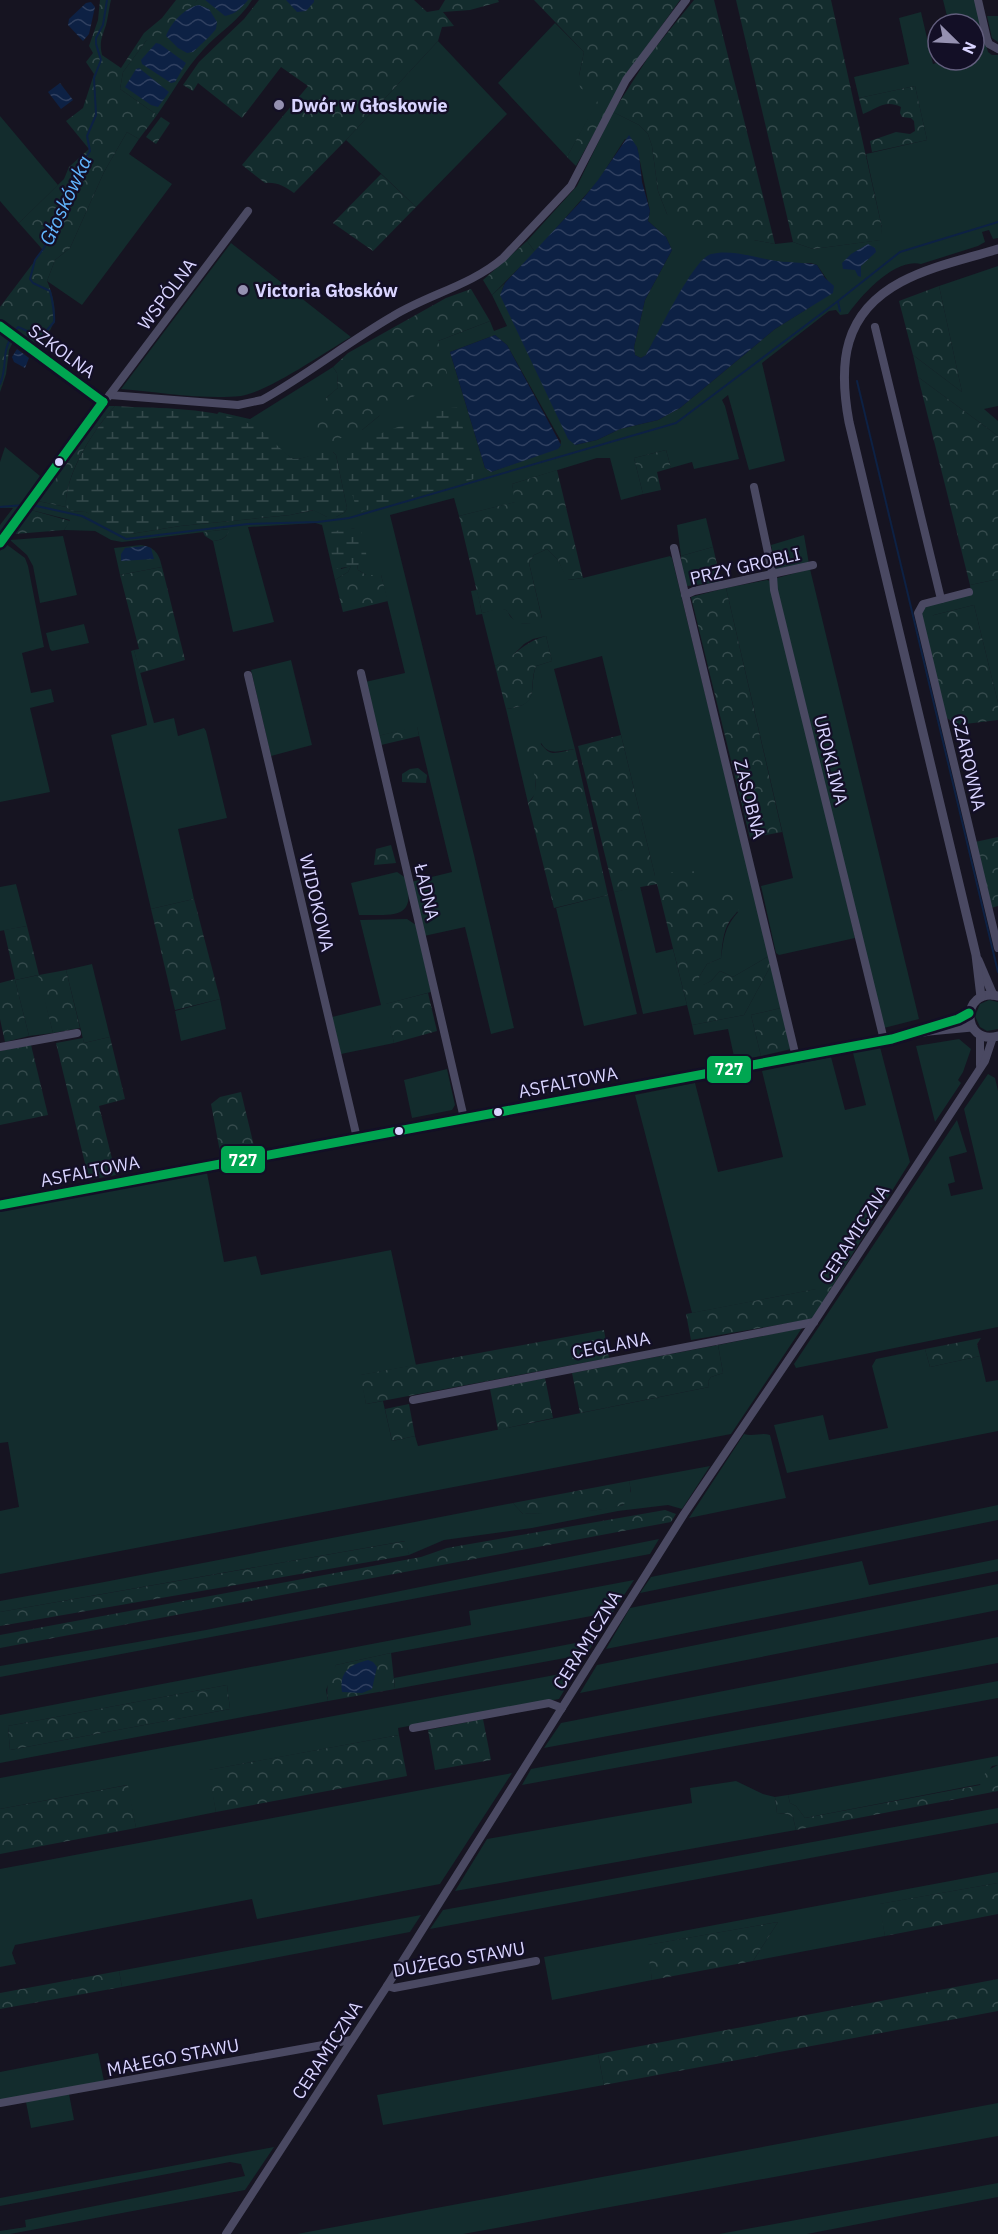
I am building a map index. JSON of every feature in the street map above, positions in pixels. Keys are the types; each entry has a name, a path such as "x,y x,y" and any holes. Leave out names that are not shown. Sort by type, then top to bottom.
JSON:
{"street":[{"path":"0,543 106,399 249,405 279,391 396,314 475,278 503,258 571,186 626,80 686,0"},
{"path":"978,0 989,44 998,49"},
{"name":"WSPÓLNA","path":"106,399 248,211"},
{"path":"981,997 976,955 849,422 843,382 844,359 851,337 862,316 878,298 912,277 998,249"},
{"path":"875,327 941,598"},
{"name":"SZKOLNA","path":"3,329 106,399"},
{"name":"UROKLIWA","path":"754,487 774,590 884,1040"},
{"name":"ZASOBNA","path":"674,548 796,1057"},
{"name":"PRZY GROBLI","path":"685,596 694,591 773,576 813,565"},
{"name":"CZAROWNA","path":"969,592 923,604 919,610 919,616 998,948"},
{"name":"ŁADNA","path":"360,673 464,1118"},
{"name":"WIDOKOWA","path":"248,675 357,1138"},
{"path":"976,955 996,995 981,997 973,1004 969,1013 972,1027 980,1035 982,1044 979,1066"},
{"name":"ASFALTOWA","path":"929,1031 969,1013"},
{"name":"ASFALTOWA","path":"0,1205 929,1031 972,1027"},
{"path":"0,1047 77,1033"},
{"path":"980,1035 995,1036"},
{"name":"CERAMICZNA","path":"226,2234 387,1986 684,1514 814,1322 984,1061 995,1036"},
{"name":"CEGLANA","path":"413,1400 814,1322"},
{"path":"412,1728 549,1703 562,1708"},
{"name":"DUŻEGO STAWU","path":"387,1986 394,1988 536,1961"},
{"name":"MAŁEGO STAWU","path":"0,2103 351,2040"}],"green space":[{"path":"100,0 111,0 101,40 102,55 121,68 144,33 162,18 176,0 197,0 168,30 146,41 123,72 120,89 157,115 139,139 127,132 104,172 70,248 55,260 47,281 53,299 53,324 43,338 35,343 0,320 0,307 43,250 19,223 64,179 69,167 89,149 66,121 83,108 94,74 86,62 93,53 89,46 98,20"},
{"path":"197,0 252,0 241,14 196,57 157,115 120,89 123,72 146,41"},
{"path":"259,0 414,0 427,12 439,10 445,0 498,0 499,2 470,10 443,12 454,26 442,27 438,41 294,193 280,185 265,183 242,165 308,86 281,67 242,118 198,83 193,91 183,85 199,62 244,19"},
{"path":"534,0 680,0 627,74 576,166 567,157 599,98 580,88 579,76 584,52"},
{"path":"694,0 714,0 775,244 754,240 749,243 718,240 688,234 667,214 658,191 652,146 648,134 639,125 613,112 651,53"},
{"path":"736,0 831,0 882,228 881,240 813,249 793,242"},
{"path":"943,0 975,0 978,12 946,12"},
{"path":"921,12 926,34 926,72 986,72 986,44 988,52 998,55 998,238 993,239 989,230 982,232 985,242 978,246 921,264 900,267 890,272 870,288 848,314 840,315 836,310 829,311 762,363 785,461 749,470 728,395 722,400 739,459 694,469 692,462 671,468 666,450 634,458 643,494 621,500 610,458 597,458 512,484 516,502 459,516 454,498 390,515 514,1028 491,1034 465,927 424,936 411,882 452,872 417,727 378,736 365,682 405,673 381,575 366,575 358,570 357,564 365,564 355,528 335,531 341,569 351,566 348,572 335,580 322,525 315,523 248,527 274,622 233,632 213,541 224,538 229,529 122,542 111,540 95,531 64,530 70,520 31,510 38,501 66,507 71,511 86,512 130,534 180,526 290,515 314,510 327,517 336,517 345,512 347,508 336,455 333,452 293,459 239,421 216,415 219,412 250,419 333,367 337,373 338,388 326,398 362,430 379,416 438,341 490,321 494,331 507,326 492,295 505,283 502,290 575,445 597,440 620,429 658,420 680,408 775,329 810,307 828,281 817,265 791,264 729,253 690,276 646,355 641,358 635,355 634,347 645,300 672,250 666,237 648,221 650,211 637,147 625,139 598,181 535,252 527,241 577,186 613,112 639,125 648,134 652,146 658,191 667,214 754,240 775,244 793,242 813,249 880,240 882,228 866,154 927,140 915,86 859,98 854,77 909,64 899,18","holes":["495,335 507,345 561,441 560,447 491,472 485,468 450,352"]},
{"path":"987,16 998,16 998,42 992,38"},
{"path":"555,23 584,52 579,76 600,98 567,157 498,83"},
{"path":"438,41 507,114 416,207 346,140"},
{"path":"915,86 927,140 872,152 870,141 896,132 910,134 915,131 914,121 911,118 902,117 901,107 890,104 863,114 859,98"},
{"path":"0,116 58,185 19,223 0,201"},
{"path":"161,117 170,123 156,144 146,137"},
{"path":"127,132 139,139 129,154 172,184 82,305 47,281 55,260 70,248 104,172"},
{"path":"381,174 416,207 373,251 333,223"},
{"path":"527,241 535,252 492,295 483,280"},
{"name":"Victoria Głosków","path":"231,243 351,337 281,380 241,396 197,396 121,389"},
{"path":"998,266 998,406 984,409 998,421 998,436 918,377 913,355 962,392 939,286"},
{"path":"939,286 962,392 913,355 899,301"},
{"path":"471,289 490,321 438,341 448,377 379,416 362,430 328,443 318,433 317,418 322,403 338,388 337,373 333,367 348,353 446,298"},
{"path":"0,333 13,342 9,350 6,374 0,392"},
{"path":"918,377 998,436 998,579 970,585"},
{"path":"108,406 115,406 98,427 75,467 67,494 66,507 38,501"},
{"path":"115,406 204,412 238,420 259,429 293,459 328,451 333,452 336,455 347,508 345,512 336,517 327,517 313,510 290,515 180,526 130,534 119,533 86,512 71,511 66,507 70,481 75,467 98,427"},
{"path":"457,407 477,478 360,512 356,508 349,483 347,456 350,448 355,443"},
{"path":"5,447 40,476 0,534 0,525 13,508 0,508 0,462"},
{"path":"666,450 671,468 657,472 661,490 643,494 634,458"},
{"path":"557,470 583,578 567,580 558,560 547,549 534,555 529,563 542,619 530,624 516,623 506,610 482,613 459,516 515,502 512,484"},
{"path":"31,510 70,521 64,530 15,534"},
{"path":"706,518 713,547 681,556 677,525"},
{"path":"360,528 364,541 365,564 335,569 328,538 329,532"},
{"path":"230,529 223,538 213,541 203,532"},
{"path":"804,535 809,564 776,569 771,545"},
{"path":"63,536 77,595 40,603 33,566 27,555 10,540"},
{"path":"6,544 25,558 28,566 44,647 22,653 31,693 51,689 54,702 30,708 50,792 0,802 0,551"},
{"path":"141,545 150,547 156,552 162,567 120,575 114,548"},
{"path":"713,547 721,582 687,586 683,581 681,556"},
{"path":"547,549 558,560 568,580 670,556 672,558 769,956 733,977 720,971 711,981 702,986 699,977 707,964 721,958 727,928 738,912 709,895 655,876 602,656 554,669 575,749 552,751 541,743 535,778 536,793 528,803 506,709 525,704 532,694 536,666 552,661 546,636 524,644 509,659 495,666 482,614 476,615 471,591 477,590 482,613 500,608 506,610 519,623 527,624 542,618 529,563 534,555"},
{"path":"357,564 358,570 366,575 381,575 388,601 343,612 335,580 348,572 351,566"},
{"path":"162,567 185,660 140,673 134,650 139,649 120,575"},
{"path":"810,569 919,1019 884,1028 775,580"},
{"path":"998,579 998,703 974,605 934,615 923,625 920,613 924,606 971,594 970,585"},
{"path":"770,581 855,938 779,955 776,953 761,886 793,878 726,588"},
{"path":"726,588 782,832 750,838 691,597"},
{"path":"974,605 998,703 998,720 957,725 944,716 923,625 934,615"},
{"path":"84,624 89,643 52,651 50,649 46,633"},
{"path":"546,636 552,661 536,666 532,694 525,704 506,709 495,666 525,645"},
{"path":"134,650 154,723 174,718 178,736 204,728 206,731 227,818 178,829 194,899 151,909 111,735 147,725 131,651"},
{"path":"291,660 312,745 271,756 251,670"},
{"path":"417,726 419,736 381,745 378,736"},
{"path":"621,735 655,876 688,869 704,876 709,895 727,891 741,905 725,930 721,958 707,964 699,977 703,985 711,981 720,971 733,977 769,956 771,965 744,1015 692,1025 657,884 614,892 578,746"},
{"path":"532,739 553,753 575,749 608,895 554,908 528,803 533,797 536,783 525,744"},
{"path":"418,768 427,775 426,783 402,782 402,774 410,769"},
{"path":"998,837 998,906 991,908 975,842"},
{"path":"391,845 396,863 374,865 376,849"},
{"path":"397,872 406,878 408,902 405,909 399,913 359,915 351,883"},
{"path":"16,884 27,926 0,931 0,887"},
{"path":"640,886 656,953 673,949 687,1005 643,1014 614,892"},
{"path":"608,895 637,1014 584,1026 556,908"},
{"path":"194,899 220,999 175,1010 151,909"},
{"path":"407,919 416,925 431,992 386,1004 394,1043 341,1054 332,1017 381,1005 360,920"},
{"path":"27,926 39,975 66,970 80,1028 53,1033 38,975 15,980 29,1036 5,1042 0,1019 0,983 15,979 4,930"},
{"path":"92,964 110,1037 84,1043 66,970"},
{"path":"771,965 781,1008 751,1015 761,1056 735,1061 728,1029 694,1035 692,1025 744,1015"},
{"path":"39,975 53,1033 29,1036 15,980"},
{"path":"428,993 437,1031 394,1043 385,1004"},
{"path":"220,999 226,1029 181,1041 175,1011"},
{"path":"989,1000 998,1002 998,1029 987,1031 980,1027 975,1016 980,1004"},
{"path":"781,1008 791,1049 761,1056 751,1015"},
{"path":"110,1037 125,1099 99,1106 116,1175 89,1180 56,1043 83,1038 84,1043"},
{"path":"959,1039 971,1049 958,1080 961,1083 935,1122 916,1046"},
{"path":"31,1045 48,1115 0,1125 0,1051"},
{"path":"880,1047 910,1162 870,1226 859,1221 817,1289 692,1313 635,1095 695,1083 718,1172 783,1157 762,1071 831,1057 845,1110 866,1105 853,1053"},
{"path":"447,1069 455,1105 452,1110 412,1118 404,1080"},
{"path":"988,1074 995,1078 998,1091 998,1327 796,1368 794,1364 957,1120 967,1152 949,1157 955,1182 948,1184 951,1196 983,1189 964,1109"},
{"path":"241,1092 254,1146 220,1152 211,1104 220,1097"},
{"path":"207,1173 224,1262 256,1256 261,1275 391,1250 416,1365 361,1375 366,1404 383,1401 392,1441 415,1436 418,1446 709,1387 708,1381 711,1377 723,1373 718,1345 802,1328 731,1434 0,1574 0,1511 19,1507 8,1442 0,1443 0,1211"},
{"path":"859,1220 870,1226 812,1319 691,1340 686,1314 816,1289"},
{"path":"604,1330 609,1358 366,1404 360,1375"},
{"path":"981,1338 977,1344 980,1356 930,1367 925,1349"},
{"path":"718,1345 723,1373 711,1377 708,1381 709,1387 580,1413 572,1373"},
{"path":"925,1349 930,1367 980,1356 986,1382 998,1380 998,1431 787,1473 774,1425 823,1415 829,1440 888,1428 872,1366 876,1359"},
{"path":"545,1378 553,1418 498,1430 490,1389"},
{"path":"409,1404 415,1436 392,1441 385,1409"},
{"path":"744,1434 770,1435 786,1498 689,1518"},
{"path":"710,1466 682,1509 668,1505 618,1511 532,1528 444,1540 409,1555 405,1541 0,1612 0,1601 513,1503 523,1514 597,1510 623,1505 631,1491 629,1481"},
{"path":"629,1481 630,1493 627,1501 607,1509 523,1514 513,1503"},
{"path":"998,1505 998,1520 640,1593 651,1577"},
{"path":"665,1510 676,1514 671,1522 0,1648 0,1635 421,1557 447,1548"},
{"path":"659,1539 650,1554 0,1677 0,1666 206,1630"},
{"path":"406,1541 409,1555 0,1626 0,1612"},
{"path":"998,1559 998,1571 606,1649 630,1608 862,1561 869,1585"},
{"path":"634,1580 613,1612 336,1665 326,1690 328,1701 0,1763 0,1715 471,1625 469,1611","holes":["227,1685 230,1709 10,1750 8,1726"]},
{"path":"998,1584 998,1610 580,1693 597,1665"},
{"path":"998,1637 998,1663 544,1748 561,1723"},
{"path":"596,1639 587,1654 395,1689 394,1678"},
{"path":"391,1653 395,1689 328,1701 328,1682 336,1665"},
{"path":"576,1671 559,1699 398,1728 399,1735 209,1770 216,1812 136,1828 127,1785 0,1809 0,1778"},
{"path":"998,1681 998,1698 522,1785 531,1769"},
{"path":"227,1685 230,1709 10,1750 8,1726"},
{"path":"483,1719 491,1760 435,1770 428,1730"},
{"path":"399,1735 407,1776 216,1812 208,1770"},
{"path":"998,1756 998,1765 992,1766 981,1784 805,1818 796,1806 790,1803 788,1795"},
{"path":"998,1765 998,1791 796,1830 793,1817 777,1813 775,1797 788,1795 790,1803 796,1806 805,1818 980,1785 986,1771"},
{"path":"512,1773 440,1884 257,1919 252,1899 15,1945 12,1953 16,1964 0,1967 0,1869"},
{"path":"736,1781 775,1797 777,1813 793,1817 796,1830 455,1891 487,1839 692,1803 690,1788"},
{"path":"128,1785 136,1828 0,1854 0,1809"},
{"path":"998,1808 998,1823 430,1929 443,1910"},
{"path":"998,1872 998,1883 880,1904 885,1936 753,1961 778,1922 648,1945 652,1980 552,2000 544,1957"},
{"path":"998,1883 998,1914 885,1936 879,1904"},
{"path":"421,1915 410,1932 122,1987 119,1971"},
{"path":"778,1922 753,1961 652,1980 647,1945"},
{"path":"119,1971 122,1987 0,2009 0,1993"},
{"path":"998,1979 998,2011 604,2085 598,2054"},
{"path":"98,2053 104,2081 0,2100 0,2072"},
{"path":"598,2054 604,2085 383,2125 377,2095"},
{"path":"69,2094 74,2120 31,2128 26,2102"},
{"path":"998,2103 998,2136 463,2234 297,2234"},
{"path":"274,2147 245,2190 0,2234 0,2231 26,2227 25,2220 245,2176 241,2164 230,2162 0,2206 0,2198"},
{"path":"998,2183 998,2197 807,2234 719,2234"}],"water":[{"path":"205,0 248,0 241,8 225,16"},
{"path":"286,0 314,0 314,2 306,11 297,12"},
{"path":"91,2 95,7 89,34 83,41 68,25 69,19 86,3"},
{"path":"199,5 209,9 217,22 216,29 193,52 187,53 166,36 180,16"},
{"path":"156,43 186,63 175,82 171,83 142,64 141,60"},
{"path":"139,68 169,92 158,107 151,105 125,87 136,69"},
{"path":"60,83 73,100 61,109 48,92"},
{"path":"629,135 639,155 642,182 650,211 648,221 666,237 672,250 645,300 634,347 635,355 641,358 646,355 685,283 703,259 711,254 734,253 817,265 825,278 834,286 833,293 775,329 680,408 658,420 620,429 597,440 575,445 568,439 500,295 505,283 582,200"},
{"path":"868,244 875,248 876,252 861,266 861,277 855,270 843,269 842,263 851,254"},
{"path":"495,335 507,345 561,445 558,449 491,472 485,468 450,352"},
{"path":"17,349 29,358 25,368 14,362 12,357"},
{"path":"146,546 151,548 154,559 121,561 121,554 125,548"},
{"path":"368,1660 377,1667 372,1689 362,1693 342,1692 342,1679 347,1670"}],"waterway":[{"name":"Głoskówka","path":"14,333 18,327 41,337 54,322 50,291 33,283 30,279 35,260 44,248 60,205 76,187 82,171 81,165 90,151 87,136 96,115 94,78 101,60 96,38 103,25 107,0"},
{"path":"32,505 82,516 126,539 248,524 318,522 349,518 676,423 900,252 998,222"},
{"path":"838,302 840,311"},
{"name":"Głoskówka","path":"0,384 6,349 11,338"},
{"path":"857,381 998,972"},
{"path":"0,507 24,505"}],"transit line":[{"name":"727","path":"0,326 103,402"},
{"name":"727","path":"0,543 103,402"},
{"name":"727","path":"0,1205 892,1039 958,1019 969,1013"}],"place":[{"name":"Dwór w Głoskowie","path":"279,105"},
{"name":"Victoria Głosków","path":"243,290"}]}
